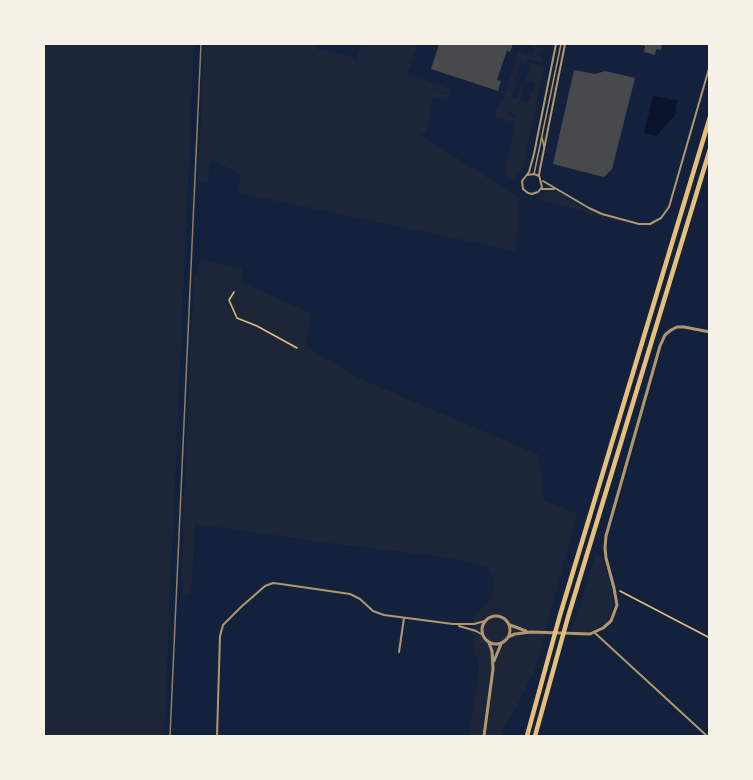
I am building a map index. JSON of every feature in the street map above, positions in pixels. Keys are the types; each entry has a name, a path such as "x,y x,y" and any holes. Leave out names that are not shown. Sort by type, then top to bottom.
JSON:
{"highway":[{"path":"526,736 560,615 710,117"},
{"path":"536,736 572,606 710,149"}],"street":[{"path":"556,44 536,144 522,183 528,193 535,193 540,189 557,189"},
{"path":"540,189 544,148 565,44"},
{"path":"527,174 534,174 595,211 634,223 650,224 661,218 669,207 710,65"},
{"path":"493,665 502,643 515,634 594,633 611,621 617,605 606,558 606,536 660,346 665,335 677,327 710,332"},
{"path":"217,736 220,636 223,626 265,586 273,583 350,594 360,599 377,614 453,624 476,624 496,616 512,627 531,632"},
{"path":"399,652 404,618"},
{"path":"483,635 482,627 485,621"},
{"path":"507,623 510,629 508,637"},
{"path":"453,624 483,635 492,651 493,665 484,736"},
{"path":"594,633 708,736"},
{"path":"489,643 502,643"}],"lane":[{"path":"534,174 561,44"},
{"path":"536,144 542,136"},
{"path":"542,136 544,148"}],"path":[{"path":"234,292 229,300 237,318 297,348"},
{"path":"614,588 710,638"}],"shaded area":[{"path":"44,44 194,44 164,736 44,736"},
{"path":"204,44 319,44 317,49 353,57 356,60 362,44 418,44 407,75 450,89 449,94 402,78 448,95 447,101 433,96 426,134 420,134 520,199 515,251 239,193 240,174 212,160 208,182 198,181"},
{"path":"532,45 544,49 541,49 539,56 542,58 541,63 528,59 524,64 523,59 521,61 514,81 517,82 512,97 517,99 520,86 524,86 517,111 523,92 521,101 528,103 535,83 528,80 525,86 530,66 527,64 544,67 523,170 515,178 511,178 503,172 505,172 516,115 504,109 508,112 507,115 513,117 512,122 494,116 499,106 501,107 499,105 503,101 519,51 531,56 534,48 531,47"},
{"path":"653,96 677,100 675,115 656,136 644,133"},
{"path":"548,189 590,211 640,228 535,198"},
{"path":"199,259 242,269 241,282 310,313 306,346 356,377 539,455 544,500 577,514 535,669 500,736 469,736 479,667 472,640 473,617 492,597 493,581 488,567 445,557 195,524 191,594 182,596 194,274 198,274"},
{"path":"596,553 602,557 612,590 613,609 606,622 598,628 588,632 572,632"}],"building":[{"path":"439,44 513,44 510,52 507,50 497,80 501,81 498,91 431,69"},
{"path":"637,44 662,44 661,50 656,49 655,55 644,52 645,46"},
{"path":"574,70 595,74 605,71 635,78 612,169 604,177 553,164"}],"railway":[{"path":"170,736 201,44"}]}
